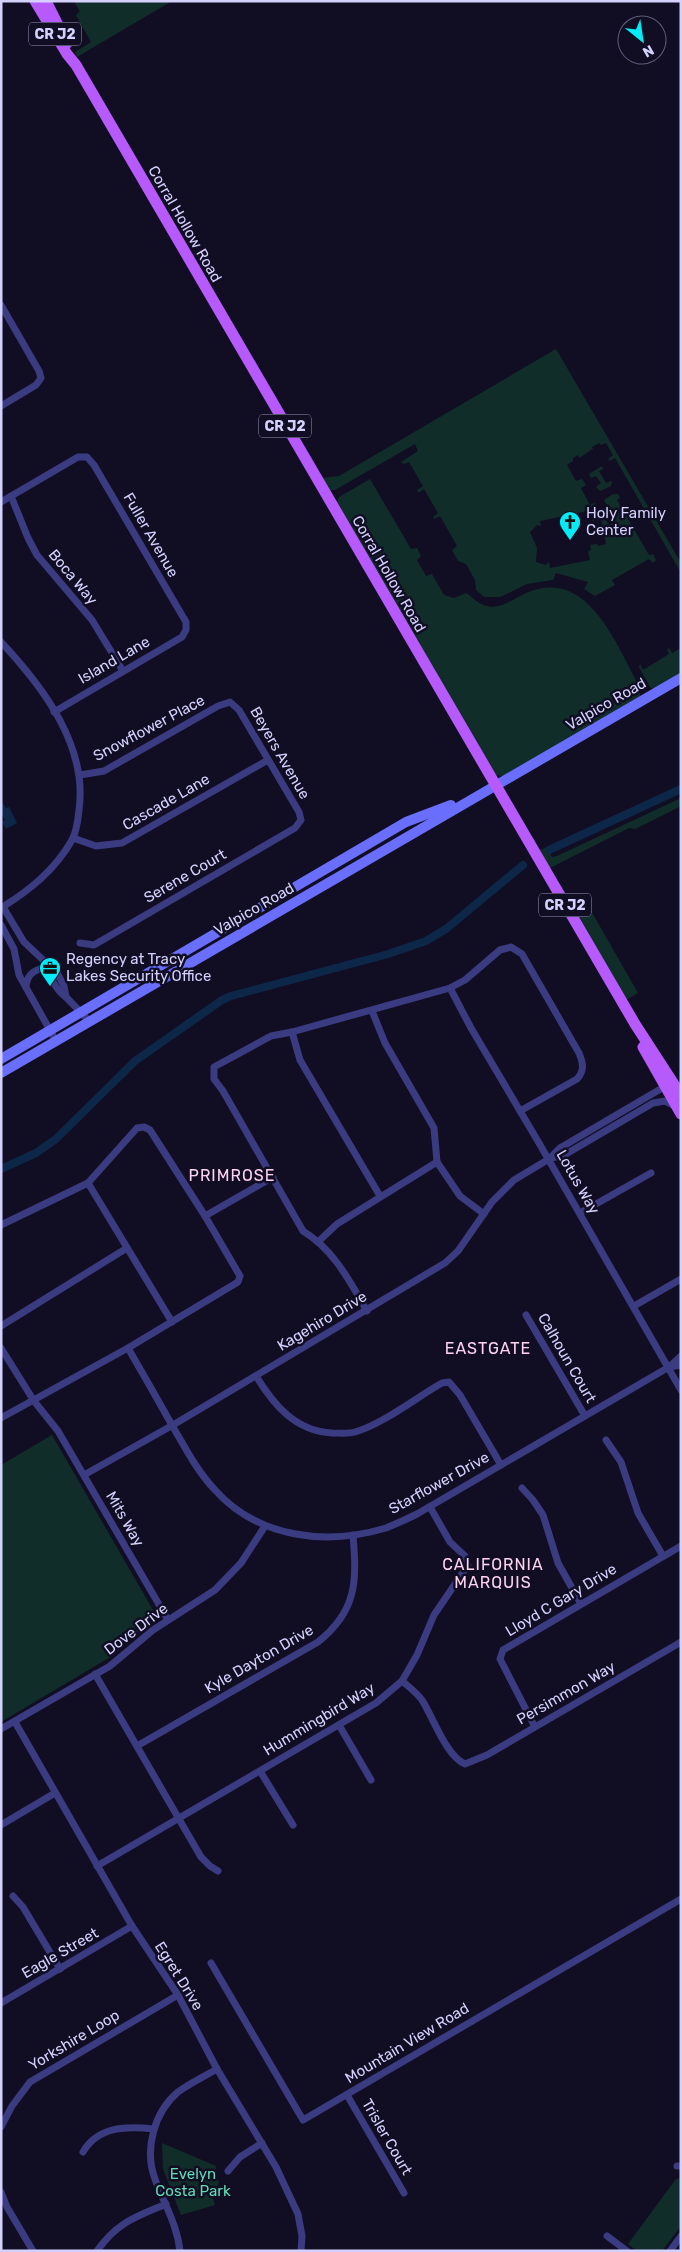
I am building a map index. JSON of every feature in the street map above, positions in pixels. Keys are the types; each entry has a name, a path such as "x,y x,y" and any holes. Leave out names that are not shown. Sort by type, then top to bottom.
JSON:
{"main road":[{"name":"Corral Hollow Road","path":"36,1 67,54 76,65 635,1024 681,1095"},
{"name":"Corral Hollow Road","path":"46,1 72,51 76,65"},
{"name":"Valpico Road","path":"1,1073 681,678"},
{"name":"Valpico Road","path":"1,1058 406,822 443,809 486,786 495,786"},
{"path":"635,1024 642,1046 664,1087 679,1108"}],"street":[{"path":"1,305 39,371 41,378 36,385 1,406"},
{"name":"Fuller Avenue","path":"11,496 78,457 87,457 94,464 186,622 186,630"},
{"path":"1,502 11,496"},
{"name":"Boca Way","path":"11,496 37,555 92,620 123,671"},
{"name":"Island Lane","path":"54,712 182,637 186,630"},
{"path":"1,642 17,658 36,682 54,712 75,753 80,776 81,796 74,838 46,875 2,907 24,942 53,969 64,986 66,997 90,1022"},
{"name":"Beyers Avenue","path":"230,702 240,710 299,812 301,820"},
{"name":"Snowflower Place","path":"80,776 104,771 218,706 230,702"},
{"name":"Cascade Lane","path":"74,838 96,846 122,843 268,760"},
{"name":"Serene Court","path":"80,942 94,945 295,828 301,820"},
{"path":"1,925 14,949 19,975 56,1041"},
{"path":"367,1311 342,1267 319,1241 303,1232 223,1091 214,1079 214,1067 271,1036 372,1011 450,988 465,980 500,950 507,947 516,949 522,954 579,1053 583,1071 578,1079 520,1111"},
{"path":"26,987 29,974 34,970 48,966"},
{"name":"Lotus Way","path":"450,988 466,1021 549,1159 681,1390"},
{"path":"372,1011 385,1043 434,1128 437,1162 460,1196 484,1214"},
{"path":"292,1032 300,1060 380,1196"},
{"path":"549,1159 560,1148 664,1087"},
{"path":"549,1159 566,1154 654,1103 665,1101 679,1108"},
{"path":"1,1225 88,1183 137,1128 144,1127 150,1130 205,1216 240,1276 238,1282 172,1322 1,1418"},
{"name":"Kagehiro Drive","path":"84,1475 173,1425 445,1263 458,1251 503,1189 549,1159"},
{"path":"319,1241 337,1224 437,1162"},
{"path":"580,1213 651,1173"},
{"path":"205,1216 272,1177"},
{"path":"88,1183 172,1322"},
{"path":"1,1326 127,1248"},
{"path":"634,1306 681,1279"},
{"name":"Calhoun Court","path":"526,1314 585,1416"},
{"name":"Mits Way","path":"1,1348 34,1400 58,1431 168,1620"},
{"name":"Starflower Drive","path":"128,1348 195,1465 215,1490 240,1512 265,1526 287,1534 304,1536 342,1537 387,1527 430,1506 669,1367 681,1365"},
{"path":"669,1367 681,1356"},
{"path":"256,1376 271,1400 293,1420 308,1429 339,1433 354,1432 372,1425 442,1382 449,1382 460,1395 501,1465"},
{"path":"606,1440 621,1462 638,1513 663,1556"},
{"path":"522,1488 543,1515 558,1563 581,1604"},
{"name":"Hummingbird Way","path":"97,1866 376,1703 402,1681 417,1655 434,1615 468,1566 465,1556 450,1542 430,1506"},
{"name":"Dove Drive","path":"1,1729 123,1657 143,1638 215,1590 230,1576 250,1551 265,1526"},
{"name":"Kyle Dayton Drive","path":"137,1746 318,1642 333,1630 345,1614 354,1585 356,1569 353,1535"},
{"name":"Lloyd C Gary Drive","path":"535,1726 504,1670 500,1659 500,1654 503,1650 681,1546"},
{"name":"Persimmon Way","path":"402,1681 418,1695 450,1749 458,1761 464,1764 487,1755 681,1642"},
{"path":"95,1674 201,1857 218,1871"},
{"name":"Egret Drive","path":"15,1722 132,1926 178,1995 217,2069 262,2143 292,2198 302,2236 301,2251"},
{"path":"339,1725 371,1780"},
{"path":"260,1771 293,1826"},
{"path":"1,1825 55,1794"},
{"path":"13,1896 23,1907 60,1969"},
{"name":"Mountain View Road","path":"211,1963 303,2120 681,1899"},
{"name":"Eagle Street","path":"1,2003 132,1926"},
{"name":"Yorkshire Loop","path":"1,2127 12,2106 30,2082 178,1995"},
{"path":"180,2251 178,2235 154,2178 150,2161 154,2129 164,2108 178,2092 217,2069"},
{"name":"Trisler Court","path":"347,2095 404,2193"},
{"path":"83,2152 91,2140 118,2128 154,2129"},
{"path":"228,2171 240,2157 262,2143"},
{"path":"1,2192 7,2207 33,2251"},
{"path":"98,2251 116,2228 130,2219 166,2204"},
{"path":"607,2236 627,2251"},
{"path":"670,2251 681,2236"}],"green space":[{"path":"74,1 172,1 77,57 75,52 91,42 76,15 80,12"},
{"path":"556,349 681,563 681,573 615,458 610,461 608,459 613,455 606,443 601,445 599,443 579,458 578,455 573,458 573,461 567,465 576,481 582,479 586,485 581,488 590,505 595,503 597,506 583,512 540,521 541,526 537,525 530,532 537,548 536,562 545,565 549,562 550,568 590,560 588,551 591,550 590,545 606,544 601,519 592,521 592,519 604,517 609,525 615,521 604,500 613,494 618,494 620,498 617,500 649,555 653,554 656,560 653,563 649,559 612,580 615,585 595,596 584,589 588,582 556,573 553,580 527,584 500,597 484,597 476,590 475,580 466,564 458,561 452,550 457,546 440,516 434,519 433,517 438,513 424,489 418,493 417,490 423,486 409,462 404,464 401,462 418,451 415,444 335,490 327,490 321,478 339,476"},
{"path":"602,466 603,469 599,471 606,483 612,482 611,486 600,491 596,487 601,483 596,476 591,478 589,474"},
{"path":"370,479 411,549 417,548 421,556 417,560 426,576 432,574 444,595 454,598 466,593 481,604 494,607 531,591 552,587 570,592 585,602 599,616 611,634 640,687 640,697 503,776 496,775 336,504 339,497"},
{"path":"669,648 672,653 681,648 681,674 654,690 650,687 639,667 640,664 643,670 669,654 667,650"},
{"path":"681,798 681,806 635,829 629,828 548,869 538,851 547,847 552,857 557,856"},
{"path":"586,902 638,993 626,1000 573,910"},
{"path":"52,1435 153,1610 154,1617 112,1656 1,1722 1,1465"},
{"name":"Evelyn Costa Park","path":"162,2143 216,2166 215,2175 219,2182 212,2196 215,2205 181,2215 163,2169"},
{"path":"681,2178 681,2226 662,2251 637,2251 628,2244 676,2179"}],"water":[{"path":"1,800 6,808 9,807 17,823 6,829 2,822 5,820 1,813"}],"waterway":[{"path":"549,850 681,789"},
{"path":"1,1169 36,1153 56,1139 135,1061 222,1000 388,954 426,941 446,929 523,865"}],"place":[{"name":"Holy Family Center","path":"570,541"},
{"name":"Regency at Tracy Lakes Security Office","path":"50,987"}],"district":[{"name":"PRIMROSE","path":"232,1175"},
{"name":"EASTGATE","path":"488,1348"},
{"name":"CALIFORNIA MARQUIS","path":"493,1573"}]}
